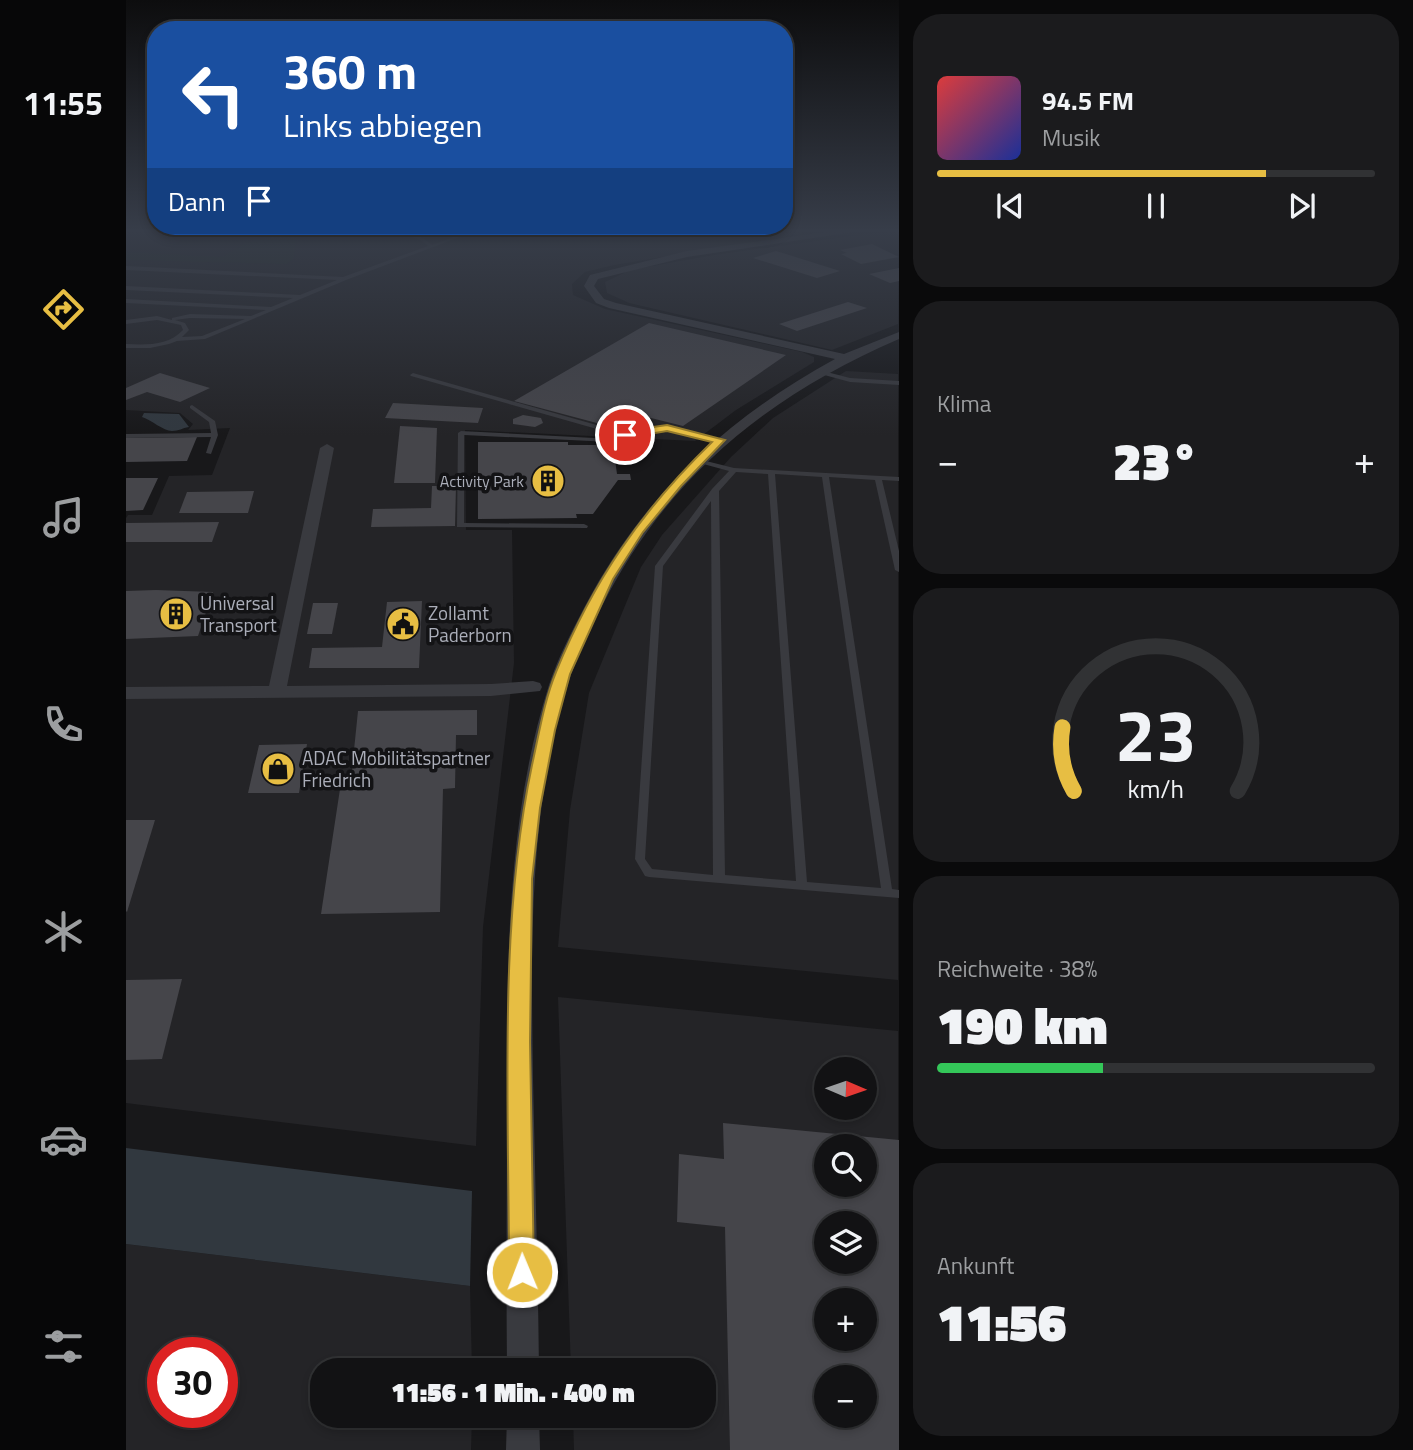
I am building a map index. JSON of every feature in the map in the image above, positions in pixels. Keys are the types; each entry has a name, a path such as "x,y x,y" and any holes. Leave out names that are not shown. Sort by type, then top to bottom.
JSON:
{"street":[{"path":"599,300 613,306 844,358"},
{"path":"523,1358 519,1042 523,879 540,762 562,674 596,597 638,530 698,461 753,414 819,372 898,335"},
{"path":"277,692 327,448"},
{"path":"126,694 491,690 533,687"},
{"path":"523,1428 523,1450"}],"lane":[{"path":"126,346 203,338 295,300"},
{"path":"126,301 274,309"},
{"path":"173,320 190,316 253,317"},
{"path":"126,322 149,318 173,320 183,324 186,330 176,339"},
{"path":"819,372 850,380 898,383"},
{"path":"413,375 625,435 667,428 720,440"},
{"path":"192,407 212,421 215,435 209,453"},
{"path":"584,526 460,524 461,433 611,440"},
{"path":"126,436 215,435"},
{"path":"698,461 734,470 898,479"},
{"path":"734,470 659,566 640,859 649,873 893,893 825,475"},
{"path":"771,472 803,886"},
{"path":"878,478 898,570"},
{"path":"715,491 719,878"}],"shaded area":[{"path":"126,300 584,300 605,309 802,352 814,357 814,362 736,410 695,441 465,430 466,530 512,530 514,663 483,927 476,1146 126,1103 126,518 128,515 152,515 169,476 212,475 230,428 188,430 193,424 180,413 126,410"},
{"path":"622,300 898,300 898,324 832,350"},
{"path":"846,371 898,374 898,980 558,947 570,810 589,693 641,567 662,535 731,457 773,418"},
{"path":"144,413 179,414 189,427 169,431 142,417"},
{"path":"558,997 898,1031 898,1450 574,1450 573,1428 716,1428 716,1358 571,1358"},
{"path":"126,1148 472,1191 470,1286 126,1244"},
{"path":"126,1244 470,1286 472,1358 310,1358 310,1428 472,1428 471,1450 126,1450"}],"building":[{"path":"848,302 867,308 797,331 779,324"},
{"path":"649,323 786,355 683,426 643,416 623,430 514,401"},
{"path":"160,373 210,388 180,402 147,392 126,400 126,388"},
{"path":"393,403 483,408 478,423 385,418"},
{"path":"523,415 541,418 543,423 535,427 513,424 513,419"},
{"path":"400,426 437,428 435,483 394,483"},
{"path":"197,437 187,461 126,462 126,438"},
{"name":"Activity Park","path":"478,442 613,445 617,474 630,474 631,480 618,480 593,514 576,514 577,518 478,519"},
{"path":"126,478 158,478 143,510 126,511"},
{"path":"432,486 456,486 455,526 371,527 373,509 431,508"},
{"path":"254,491 248,513 179,513 187,492"},
{"path":"219,522 212,542 126,542 126,523"},
{"name":"Universal Transport","path":"126,591 213,592 198,636 126,639"},
{"name":"Zollamt Paderborn","path":"422,601 419,668 309,668 312,648 382,647 387,602"},
{"path":"313,603 338,603 332,634 307,634"},
{"path":"477,710 477,735 456,735 455,788 443,789 440,912 321,914 340,789 350,789 358,711"},
{"name":"ADAC Mobilitätspartner Friedrich","path":"307,744 299,793 248,793 259,745"},
{"path":"126,820 155,820 127,912 126,911"},
{"path":"182,979 162,1059 126,1060 126,980"},
{"path":"723,1123 837,1134 814,1134 814,1197 877,1197 877,1138 899,1140 899,1450 730,1450 725,1227 677,1222 679,1154 724,1159"}],"place":[{"name":"Activity Park","path":"548,481"},
{"name":"Universal Transport","path":"176,614"},
{"name":"Zollamt Paderborn","path":"403,624"},
{"name":"ADAC Mobilitätspartner Friedrich","path":"278,769"}],"route":[{"path":"522,1272 519,1042 523,879 532,808 547,730 562,674 596,597 616,562 676,483 720,440 667,428 625,435"}]}
